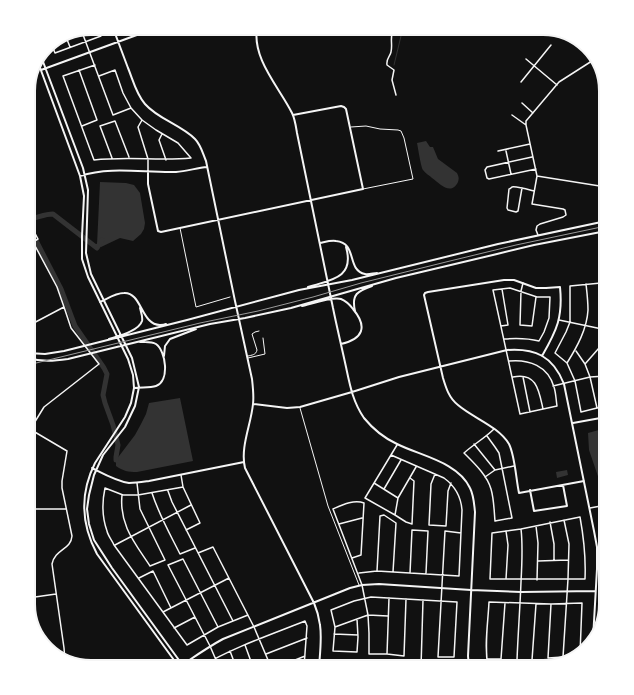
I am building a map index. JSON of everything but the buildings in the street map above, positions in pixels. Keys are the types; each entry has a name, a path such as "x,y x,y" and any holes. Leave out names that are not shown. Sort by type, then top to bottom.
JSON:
{"street":[{"path":"54,49 55,53 101,35"},
{"path":"116,35 135,86 145,104 195,139 202,150 207,167 254,393 244,448 243,457 245,468 314,603 319,616 321,636 319,660"},
{"path":"137,35 41,70 80,176 84,196 82,259 88,277 128,359 133,374 134,388 131,403 125,417 92,468 85,493 84,512 86,526 97,554 174,660"},
{"path":"256,35 257,45 262,60 292,115 333,308 356,406 372,427 382,435 398,445 456,470 470,487 474,499 475,512 468,660"},
{"path":"392,35 391,53 386,60 387,65 394,70 392,80 396,95"},
{"path":"83,36 113,115 130,108"},
{"path":"67,41 70,47"},
{"path":"521,82 551,45"},
{"path":"526,59 556,84"},
{"path":"43,62 88,190 86,253 91,274 132,358 139,387 135,406 125,426 96,470 87,509 89,524 94,540 112,568 180,660"},
{"path":"538,235 536,230 537,226 563,217 566,213 563,209 532,204 537,176 526,122 556,84 590,62"},
{"path":"94,65 63,76 94,160 112,158 166,160 191,158 178,143 142,120 130,108 115,70 99,76"},
{"path":"79,70 97,120 82,126"},
{"path":"522,103 533,113"},
{"path":"292,115 341,106 346,109 363,189"},
{"path":"512,115 526,125"},
{"path":"142,120 138,127 148,159 148,184 158,231 161,232 413,179 404,138 401,131 366,126 350,128"},
{"path":"112,158 100,126 115,121 129,158"},
{"path":"162,134 159,140 166,160"},
{"path":"498,151 530,144"},
{"path":"506,150 511,174"},
{"path":"533,156 487,167 485,170 487,178 489,179 536,169"},
{"path":"80,176 108,170 177,172 207,167"},
{"path":"537,176 599,186"},
{"path":"522,188 518,211 508,210 509,190 513,187 522,188 534,191"},
{"path":"299,290 352,280 498,244 599,222"},
{"path":"180,228 196,307 230,297"},
{"path":"291,308 396,278 534,245 599,232"},
{"path":"320,243 333,241 341,242 350,250 354,265 358,271 366,274 396,270"},
{"path":"35,244 57,288 71,328 99,364 44,407 35,420"},
{"path":"35,353 45,354 91,345 299,290 337,278 344,273 348,259 346,246"},
{"path":"341,344 354,340 359,335 361,329 361,324 355,312 353,303 356,294 361,290 396,278"},
{"path":"542,356 552,339 559,320 561,308 560,287 536,288 523,282 504,280 425,293 424,298 446,388 450,396 457,404 503,436 509,445 512,454 519,493 584,481"},
{"path":"523,282 521,291 520,325 532,326 537,297"},
{"path":"575,350 585,364 590,377 597,408 581,412 575,381 567,363 555,353 570,322 570,286 599,283"},
{"path":"567,363 575,350 585,326 588,310 586,284"},
{"path":"504,339 520,338 539,341 549,318 550,297 537,297 510,288 492,290 520,414 557,406 553,386 544,371 536,364 522,361 509,361"},
{"path":"501,326 508,325 502,289"},
{"path":"100,302 116,294 124,292 135,298 147,318 152,323 159,325 177,322"},
{"path":"35,360 51,361 68,359 210,324 245,318 326,300 341,298 355,312"},
{"path":"35,322 64,307"},
{"path":"91,345 130,332 138,327 142,320 140,307"},
{"path":"559,320 599,329"},
{"path":"134,388 156,386 164,379 165,346 170,339 210,324"},
{"path":"247,357 255,354 257,350 252,334 259,331"},
{"path":"247,357 266,354 263,338"},
{"path":"135,343 149,342 156,344 161,349 164,357"},
{"path":"585,364 599,348"},
{"path":"253,404 287,408 300,407 399,377 506,350 519,350 542,356 551,362 556,368 564,384 590,508 597,547 593,628"},
{"path":"512,376 522,376 528,378 536,385 543,409"},
{"path":"522,376 530,412"},
{"path":"553,386 590,377 599,376"},
{"path":"300,407 328,506 365,598 369,633 368,654 404,656 406,599"},
{"path":"572,423 599,418"},
{"path":"487,436 499,453 512,518 495,521 494,505 490,488 474,462 464,453 494,429"},
{"path":"35,432 67,451 62,488 72,541 56,555 52,564 64,653"},
{"path":"474,444 495,470"},
{"path":"398,445 365,498 412,524 414,482 410,478"},
{"path":"358,573 377,571 459,576 462,505 458,494 451,483 444,478 391,456"},
{"path":"384,489 401,460"},
{"path":"92,468 119,481 137,483 244,462"},
{"path":"395,515 398,498 417,466"},
{"path":"484,477 495,470 514,466"},
{"path":"435,474 431,484 429,525 446,526 448,491 451,483"},
{"path":"181,475 183,487 200,523 186,530"},
{"path":"122,495 122,514 124,524 150,566 165,560 140,509 137,483"},
{"path":"374,483 398,498"},
{"path":"530,490 534,512 567,506 563,485"},
{"path":"183,487 138,495 122,495 105,488 103,500 104,518 107,532 114,545 187,645 218,627 248,615"},
{"path":"168,490 177,513 233,621"},
{"path":"152,493 162,520 180,554 195,548"},
{"path":"352,558 361,555 364,503 355,501 333,509 352,558 358,573 361,586"},
{"path":"114,545 191,505"},
{"path":"590,508 599,506"},
{"path":"35,509 66,509"},
{"path":"377,571 380,516 384,514 396,523 393,572"},
{"path":"580,517 586,558 585,579 490,579 492,533 564,520 580,517"},
{"path":"339,524 363,518"},
{"path":"563,656 569,544 564,520"},
{"path":"550,522 554,544 554,560"},
{"path":"536,525 538,543 537,580"},
{"path":"520,529 523,542 517,660 532,660 536,604"},
{"path":"410,573 412,530 428,531 426,573"},
{"path":"356,619 358,635 356,652 333,651 335,627 331,610 365,598 389,598 441,601 457,602 454,657 438,656 441,601 445,531 461,533"},
{"path":"506,531 508,545 506,580"},
{"path":"198,553 213,547 254,627 268,660"},
{"path":"216,658 168,565 183,559 218,627"},
{"path":"538,561 568,560"},
{"path":"138,578 152,571 171,608"},
{"path":"163,612 229,578"},
{"path":"189,660 210,646 224,639 350,588 361,586 379,584 442,589 520,592 595,591"},
{"path":"35,597 56,594"},
{"path":"387,654 389,598"},
{"path":"421,660 423,600"},
{"path":"505,603 501,659 487,659 489,602 536,604 582,603 580,645"},
{"path":"551,604 548,658 560,657"},
{"path":"335,627 368,615 388,616"},
{"path":"174,628 195,617"},
{"path":"212,660 230,651 305,621 307,626 305,660"},
{"path":"334,634 358,635"},
{"path":"266,654 306,638"},
{"path":"245,645 250,660"},
{"path":"230,651 233,660"},
{"path":"295,660 305,656"}],"shaded area":[{"path":"426,141 430,147 433,147 438,159 457,173 459,178 458,182 452,188 445,188 423,170 417,143"},
{"path":"100,182 126,183 134,185 140,193 145,223 141,234 133,241 120,238 101,247 97,245"},
{"path":"180,398 193,461 137,472 126,471 116,466 116,460 135,435 146,414 149,403"},
{"path":"599,430 599,479 589,450 588,433"},
{"path":"567,470 568,475 557,478 556,472"}],"waterway":[{"path":"394,65 401,35"},
{"path":"35,218 53,214 97,248 102,240"},
{"path":"35,239 61,289 75,326 107,374 103,395 118,445 116,460"}],"railway":[{"path":"35,363 200,323 258,311 361,283 516,245 599,227"}]}
